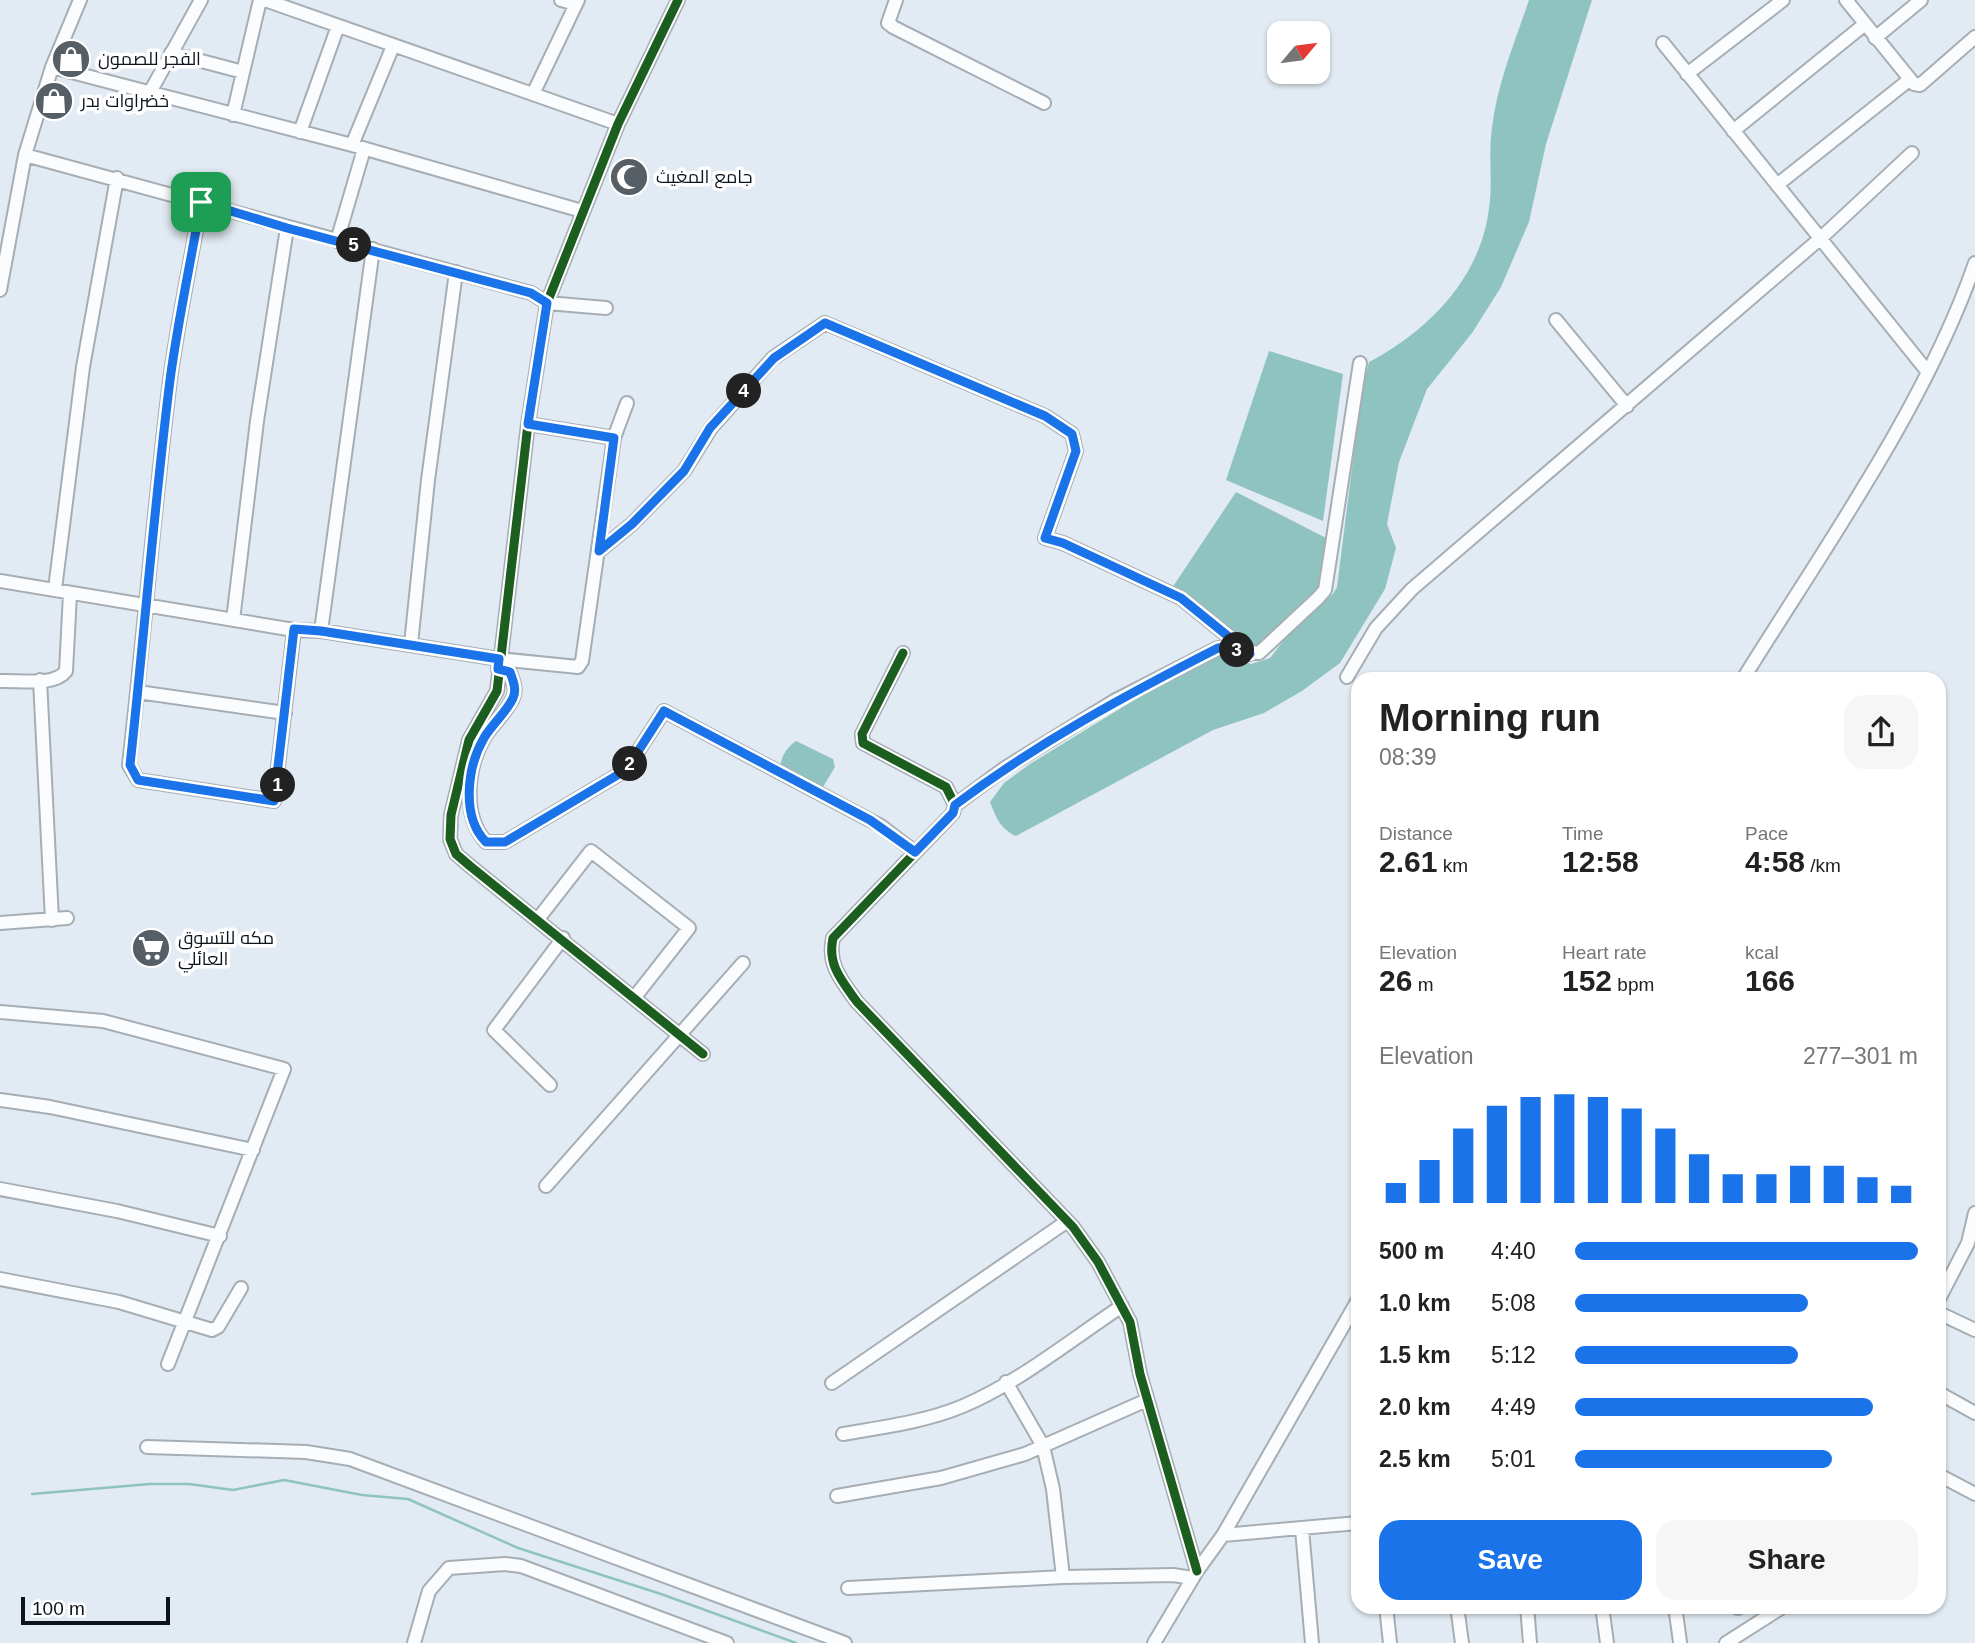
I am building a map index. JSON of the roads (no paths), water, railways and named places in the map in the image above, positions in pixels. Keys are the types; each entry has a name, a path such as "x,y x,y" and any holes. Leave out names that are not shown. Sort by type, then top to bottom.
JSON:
{"street":[{"path":"0,290 5,229 25,155 52,67 80,0"},
{"path":"149,93 201,0"},
{"path":"233,115 263,0 618,124"},
{"path":"533,94 577,2 561,0"},
{"path":"678,0 618,124 547,303 528,424 497,691 469,740 458,778 450,839 456,854 703,1054"},
{"path":"896,0 888,23 893,27 1044,103"},
{"path":"1688,74 1783,0"},
{"path":"1846,0 1909,80 1920,85 1975,37"},
{"path":"1875,38 1921,0"},
{"path":"1733,131 1865,24"},
{"path":"300,132 338,26"},
{"path":"1663,43 1822,237 1927,371"},
{"path":"337,241 358,147 393,46"},
{"path":"172,53 243,72"},
{"path":"52,67 358,147 582,211"},
{"path":"1777,185 1909,80"},
{"path":"1348,677 1377,628 1412,589 1822,237 1912,153"},
{"path":"25,155 531,293 547,303 606,308"},
{"path":"55,589 83,367 117,178"},
{"path":"201,202 171,376 156,501 148,605 130,765 138,780 272,802 276,798 294,629"},
{"path":"233,620 257,421 287,228"},
{"path":"321,631 373,249"},
{"path":"1747,672 1875,466 1959,311 1975,263"},
{"path":"411,644 428,480 456,272"},
{"path":"1556,320 1627,406"},
{"path":"599,551 632,524 684,471 710,428 774,358 825,323 1045,416 1072,434 1076,451 1045,538 1063,543 1181,598 1250,654"},
{"path":"1195,1574 1147,1400 1130,1322 1085,1241 857,1002 834,970 831,951 833,938 953,813 955,805 1005,768 1114,701 1218,648 1259,653 1325,590 1360,363"},
{"path":"0,581 233,620 411,644 499,664 578,667 582,661 614,438 627,403"},
{"path":"528,424 614,438"},
{"path":"0,681 53,681 66,671 70,594"},
{"path":"903,653 862,734 863,743 946,787 955,805"},
{"path":"499,664 510,672 515,696 484,738 476,756 469,789 472,817 478,834 486,842 505,842 626,770 664,711 870,820 915,852"},
{"path":"40,680 52,920"},
{"path":"138,692 285,713"},
{"path":"538,919 591,851 689,928 634,998"},
{"path":"0,923 67,918"},
{"path":"550,1085 494,1030 562,938"},
{"path":"546,1186 743,963"},
{"path":"0,1012 103,1021 284,1069 168,1364"},
{"path":"0,1100 50,1107 253,1150"},
{"path":"0,1189 117,1210 220,1236"},
{"path":"1946,1287 1971,1245 1975,1213"},
{"path":"832,1383 1066,1222"},
{"path":"0,1279 118,1302 212,1330 218,1327 241,1288"},
{"path":"843,1434 905,1423 963,1406 1006,1382 1122,1306"},
{"path":"1154,1643 1195,1574 1223,1535 1351,1312"},
{"path":"1946,1316 1975,1330"},
{"path":"1006,1382 1043,1446 1053,1489 1063,1577"},
{"path":"1946,1398 1975,1413"},
{"path":"837,1496 941,1478 1043,1446 1147,1400"},
{"path":"147,1447 306,1452 350,1459 845,1643"},
{"path":"1946,1478 1975,1493"},
{"path":"1223,1535 1351,1524"},
{"path":"1302,1529 1312,1643"},
{"path":"414,1643 429,1591 449,1568 505,1564 521,1566 727,1643"},
{"path":"848,1588 1063,1577 1195,1574"},
{"path":"1387,1614 1390,1643"},
{"path":"1458,1614 1462,1643"},
{"path":"1528,1614 1530,1643"},
{"path":"1603,1614 1607,1643"},
{"path":"1676,1614 1680,1642"},
{"path":"1726,1643 1771,1614"}],"waterway":[{"path":"32,1494 150,1484 189,1484 233,1490 284,1480 362,1495 408,1499 518,1548 661,1594 796,1643"}],"place":[{"name":"الفجر للصمون","path":"71,59"},
{"name":"خضراوات بدر","path":"54,101"},
{"name":"جامع المغيث","path":"629,177"},
{"name":"مكه للتسوق العائلي","path":"151,948"}]}
